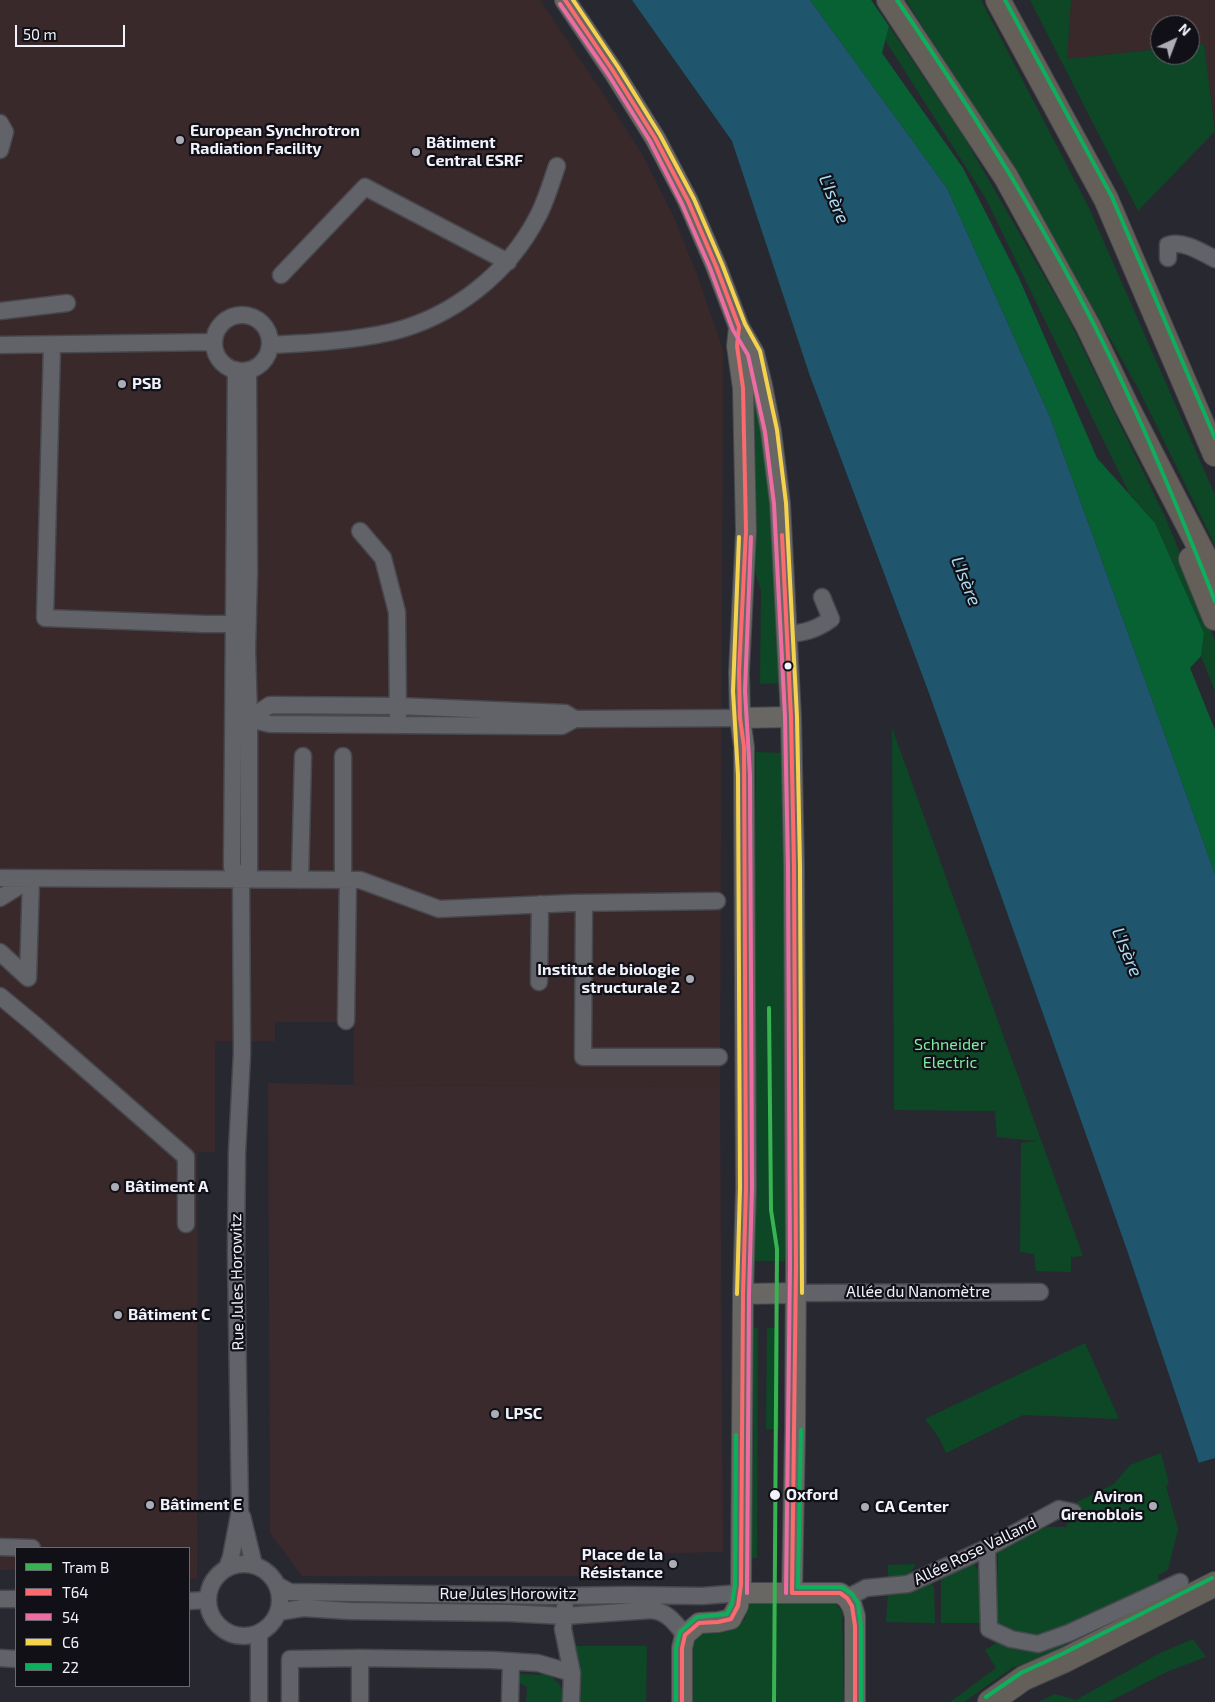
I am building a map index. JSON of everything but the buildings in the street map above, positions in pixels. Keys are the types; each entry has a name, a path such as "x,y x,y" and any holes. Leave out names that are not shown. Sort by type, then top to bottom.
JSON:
{"highway":[{"path":"889,0 1006,177 1088,326 1126,406 1183,537 1215,618"},
{"path":"998,0 1106,199 1215,454"},
{"path":"1126,406 1215,577"},
{"path":"990,1702 1024,1678 1065,1660 1215,1584"}],"main road":[{"path":"565,0 655,138 688,201 716,266 739,327 754,353 771,431 780,503 791,717 794,867 796,1293 792,1593"},
{"path":"682,1702 682,1648 685,1635 699,1623 731,1619 738,1606 741,1593 743,1294 746,1188 744,747 740,718 739,672 746,531 743,388 737,346 739,327"},
{"path":"740,718 791,717"},
{"path":"743,1294 796,1293"},
{"path":"741,1593 840,1593 847,1598 852,1606 854,1616 855,1702"}],"street":[{"path":"0,123 6,132 0,150"},
{"path":"270,344 366,337 393,331 448,309 480,288 508,262 538,216 558,166"},
{"path":"281,275 365,186 508,262"},
{"path":"1168,258 1168,245 1175,243 1193,248 1215,259"},
{"path":"0,311 67,303"},
{"path":"243,315 252,316 260,321 268,331 270,344 266,358 258,366 242,370 224,364 217,355 214,342 218,328 224,321 234,316 243,315"},
{"path":"0,345 214,342"},
{"path":"52,345 45,618 240,624"},
{"path":"241,879 232,867 233,719 240,624 249,572 242,370"},
{"path":"360,531 383,558 397,612 398,724"},
{"path":"786,634 805,633 819,628 831,619 822,597"},
{"path":"240,624 249,719 249,870 241,879"},
{"path":"249,719 270,705 398,706 565,713 575,719"},
{"path":"233,719 249,719 270,724 562,726 575,719 740,718"},
{"path":"300,880 302,756"},
{"path":"343,756 346,1021"},
{"path":"0,878 360,880 439,908 717,901"},
{"path":"0,898 30,878"},
{"path":"0,952 28,978 30,878"},
{"name":"Rue Jules Horowitz","path":"227,1568 240,1510 236,1253 237,1152 242,1053 241,879"},
{"path":"584,903 583,1057 719,1057"},
{"path":"539,982 540,904"},
{"path":"0,996 186,1157 186,1224"},
{"name":"Allée du Nanomètre","path":"796,1293 1040,1292"},
{"name":"Allée Rose Valland","path":"847,1598 866,1588 908,1584 987,1548 1059,1509 1073,1512"},
{"name":"Rue Jules Horowitz","path":"240,1510 254,1565"},
{"path":"0,1547 15,1547"},
{"path":"987,1548 990,1629 1011,1639 1038,1644 1069,1633 1180,1582"},
{"path":"240,1564 254,1565 270,1574 277,1584 280,1598 278,1612 273,1622 254,1634 235,1635 223,1630 214,1620 208,1600 208,1592 215,1578 227,1568 240,1564"},
{"name":"Rue Jules Horowitz","path":"277,1584 290,1592 558,1596 702,1596 741,1593"},
{"path":"571,1702 572,1673 563,1629 564,1608 573,1598 586,1595"},
{"path":"0,1599 15,1600"},
{"path":"190,1601 208,1600"},
{"name":"Rue Jules Horowitz","path":"278,1612 303,1608 350,1611 508,1612 564,1616 661,1611 672,1619 685,1635"},
{"path":"248,1702 254,1634"},
{"path":"254,1634 259,1702"},
{"path":"0,1658 15,1659"},
{"path":"290,1702 290,1659 360,1658 538,1663 572,1673"},
{"path":"360,1658 360,1702"},
{"path":"510,1702 511,1662"}],"shaded area":[{"path":"0,0 540,0 642,154 675,220 696,272 723,350 720,1087 354,1085 354,1022 275,1022 275,1041 215,1041 215,1152 198,1152 197,1579 190,1578 190,1547 15,1547 15,1570 0,1570"},
{"path":"1071,0 1215,0 1215,123 1204,44 1200,44 1200,15 1150,15 1150,50 1067,59"},
{"name":"LPSC","path":"268,1083 720,1087 723,1552 624,1554 624,1576 302,1576 270,1533"}],"green space":[{"path":"810,0 871,0 889,26 882,53 963,168 1019,278 1097,458 1155,523 1204,633 1201,656 1190,668 1215,730 1215,874 1050,417 947,188"},
{"path":"906,0 981,0 1089,208 1215,495 1215,545 1138,388 1041,216"},
{"path":"1030,0 1071,0 1067,59 1150,50 1150,65 1200,65 1200,44 1204,44 1215,131 1138,211"},
{"path":"889,26 964,137 1067,316 1167,521 1215,641 1215,691 1201,656 1204,633 1155,523 1129,493 985,197 885,40"},
{"path":"749,370 753,374 770,474 781,683 760,684 761,591 755,572"},
{"name":"Schneider Electric","path":"892,728 1083,1256 1071,1257 1071,1272 1036,1271 1034,1254 1020,1252 1021,1143 1037,1141 997,1137 995,1111 894,1110"},
{"path":"756,752 783,753 788,854 787,1261 750,1261"},
{"path":"749,1327 758,1328 757,1558 748,1558"},
{"path":"767,1328 779,1328 779,1430 766,1429"},
{"path":"1085,1343 1119,1419 1023,1415 946,1453 939,1438 925,1419"},
{"path":"1161,1453 1169,1484 1166,1486 1178,1529 1168,1570 1158,1575 1160,1587 1069,1627 1031,1639 1000,1626 997,1621 998,1550 1002,1546 1047,1527 1066,1527 1077,1502 1114,1484 1130,1465"},
{"path":"972,1559 980,1574 982,1623 941,1623 941,1575"},
{"path":"915,1564 908,1574 888,1579 888,1565"},
{"path":"929,1581 934,1587 935,1623 886,1622 888,1593"},
{"path":"750,1601 834,1602 842,1611 844,1702 691,1702 692,1650 695,1639 704,1631 727,1631 745,1619"},
{"path":"1193,1639 1206,1657 1169,1671 1108,1702 1038,1702 1055,1694 1076,1700 1158,1654"},
{"path":"1001,1640 1042,1650 1064,1644 1066,1648 1012,1668 964,1702 950,1702 996,1668 985,1650"},
{"path":"566,1646 647,1646 646,1702 571,1702"},
{"path":"546,1673 559,1684 563,1692 564,1702 526,1702 527,1687 518,1682 521,1674 540,1675"}],"water":[{"name":"L'Isère","path":"632,0 810,0 947,188 1050,417 1215,874 1215,1511 1126,1247 929,693 810,376 732,141"}],"pier":[{"path":"1215,1458 1215,1513 1198,1463"}],"tram line":[{"name":"B","path":"769,1008 771,1210 777,1249 774,1702"}],"transit line":[{"name":"T64","path":"565,0 655,138 688,201 716,266 739,327 737,346 743,388 746,531 739,672 740,718 744,747 746,1188 743,1294 741,1585 738,1606 731,1619 699,1623 685,1635 682,1648 682,1702"},
{"name":"C6","path":"573,0 618,67 660,135 694,199 745,324 760,351 777,430 786,503 797,717 800,867 802,1293"},
{"name":"22","path":"897,0 984,132 1064,268 1126,390 1153,450 1215,601"},
{"name":"22","path":"1005,0 1112,197 1215,438"},
{"name":"54","path":"560,4 608,74 650,141 682,204 710,268 733,330 748,355 765,432 774,504 785,717 788,867 790,1266 786,1593"},
{"name":"T64","path":"782,535 791,717 794,867 796,1266 792,1593"},
{"name":"C6","path":"737,1294 740,1188 738,775 733,691 739,537"},
{"name":"54","path":"747,1593 749,1294 752,1188 750,775 745,691 751,537"},
{"name":"22","path":"801,1430 798,1587 842,1587 852,1594 858,1603 861,1626 861,1702"},
{"name":"22","path":"676,1702 676,1648 680,1632 697,1617 727,1614 732,1604 735,1585 736,1435"},
{"name":"22","path":"986,1697 1021,1673 1212,1578"},
{"name":"T64","path":"792,1593 840,1593 847,1598 852,1606 855,1626 855,1702"}],"place":[{"name":"European Synchrotron Radiation Facility","path":"180,140"},
{"name":"Bâtiment Central ESRF","path":"416,152"},
{"name":"PSB","path":"122,384"},
{"name":"Institut de biologie structurale 2","path":"690,979"},
{"name":"Bâtiment A","path":"115,1187"},
{"name":"Bâtiment C","path":"118,1315"},
{"name":"LPSC","path":"495,1414"},
{"name":"Oxford","path":"775,1495"},
{"name":"Bâtiment E","path":"150,1505"},
{"name":"Aviron Grenoblois","path":"1153,1506"},
{"name":"CA Center","path":"865,1507"},
{"name":"Place de la Résistance","path":"673,1564"}]}
